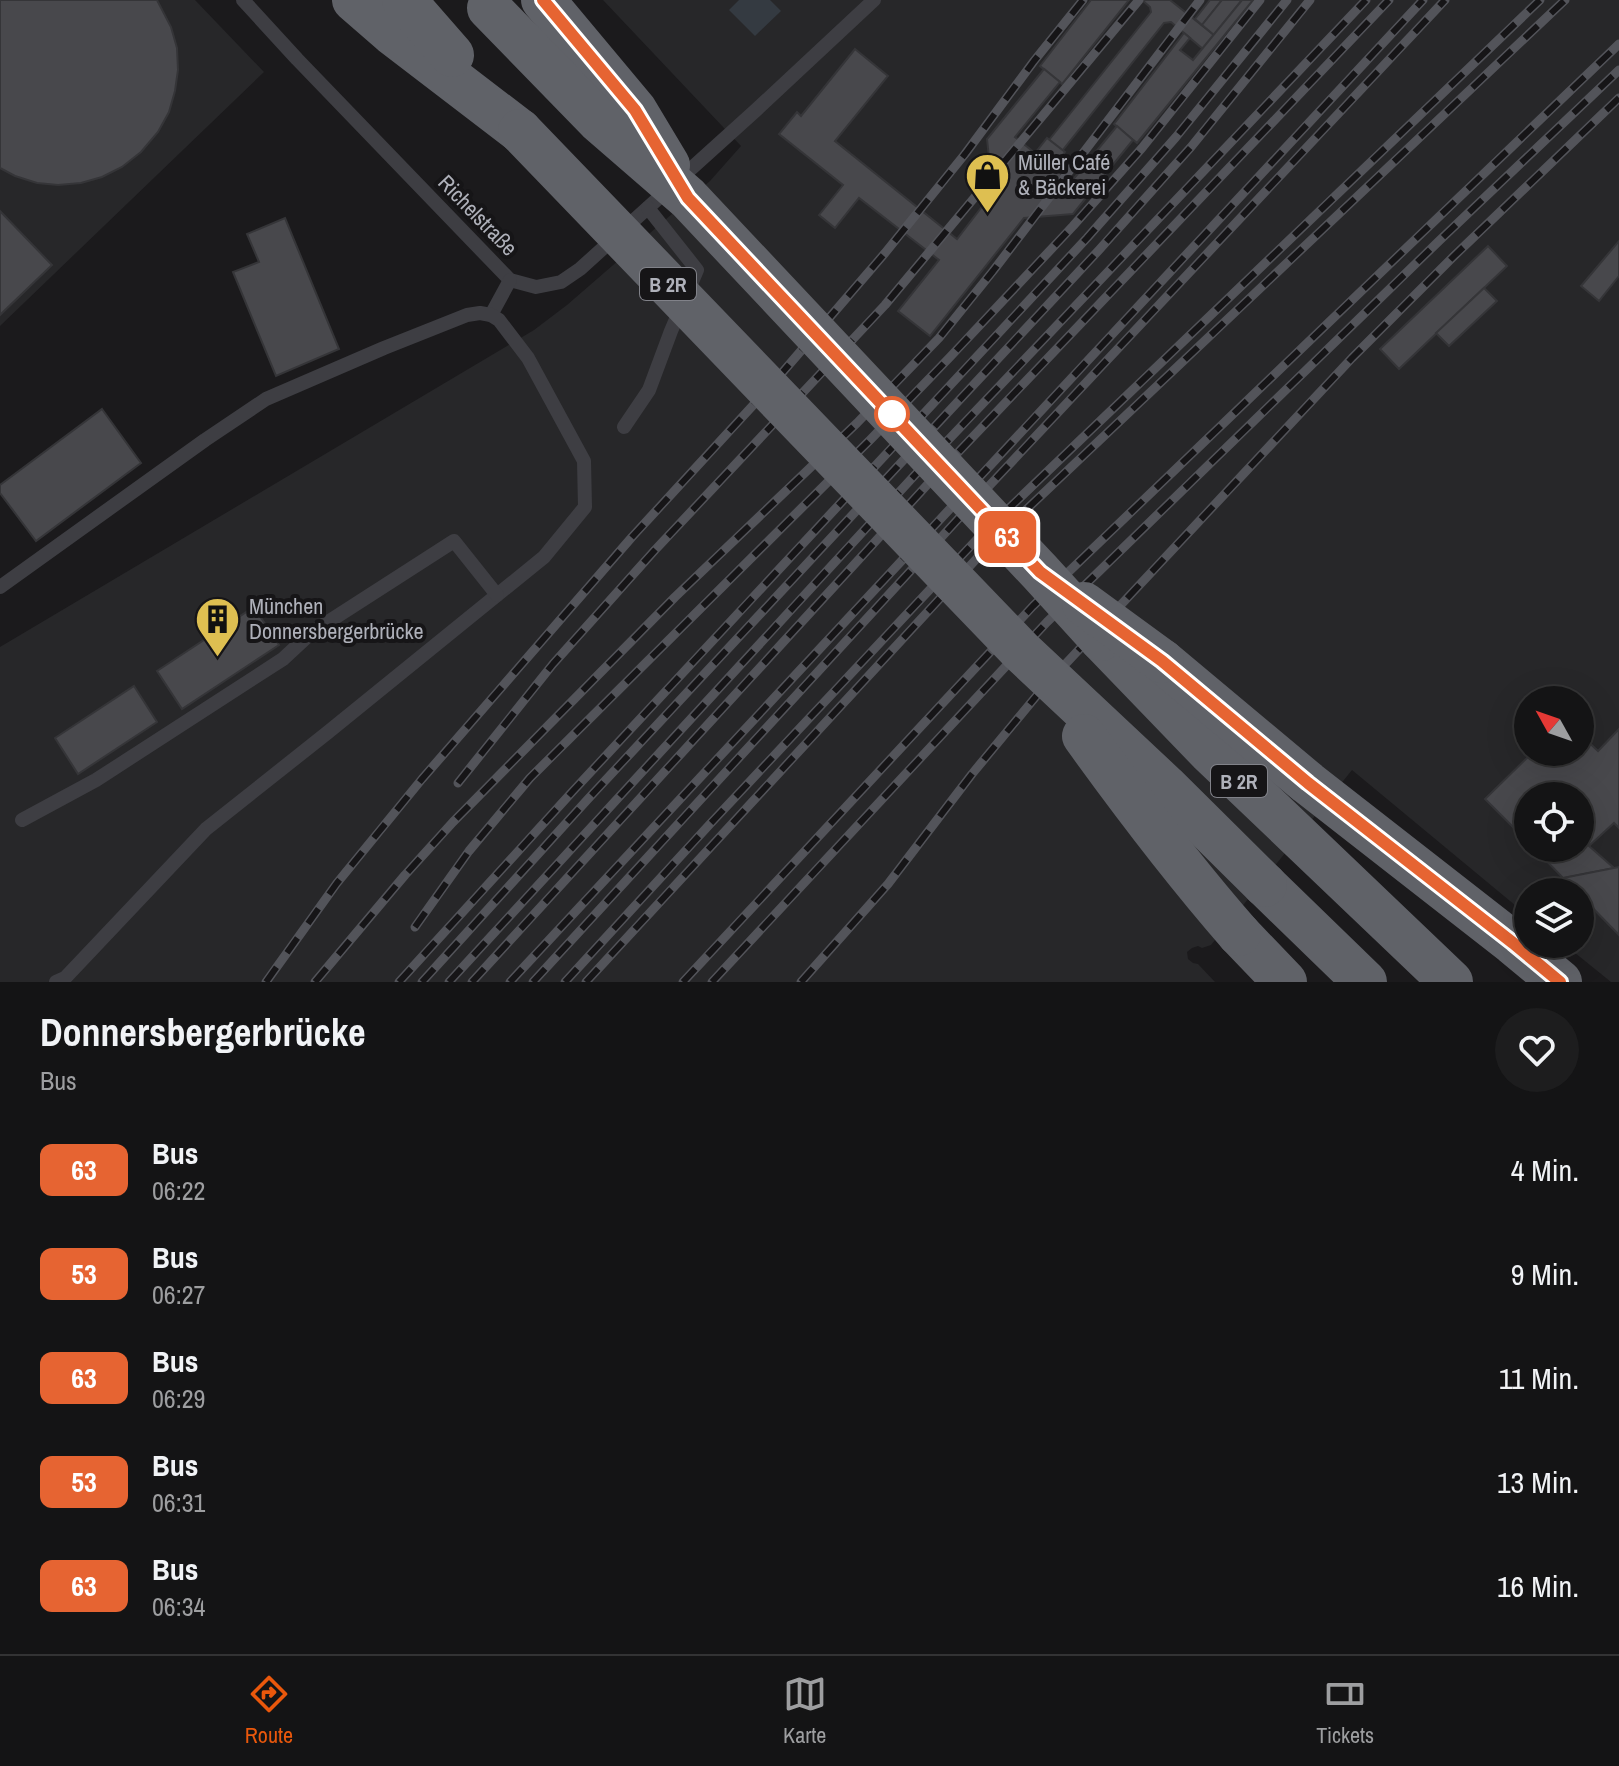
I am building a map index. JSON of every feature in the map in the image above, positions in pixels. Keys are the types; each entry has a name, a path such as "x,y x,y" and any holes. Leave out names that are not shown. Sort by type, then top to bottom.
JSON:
{"highway":[{"path":"354,0 520,131"},
{"name":"B 2R","path":"404,0 520,131 1021,651 1165,786 1365,982"},
{"name":"B 2R","path":"481,0 598,120 668,203 1040,572 1209,751 1451,982"},
{"path":"543,0 635,110 668,203"},
{"path":"1040,572 1162,661 1308,783 1560,982"},
{"path":"1021,651 1195,883 1285,982"}],"lane":[{"name":"Richelstraße","path":"243,0 510,280 536,287 561,282 668,203 745,120 874,0"},
{"path":"624,427 649,390 697,270 668,203"},
{"path":"491,315 510,280"},
{"path":"0,587 266,399 467,315 491,315 507,329 528,358 584,461 585,507 544,557 206,829 65,978 56,982"},
{"path":"22,820 96,780 270,668 311,633 454,541 497,595"}],"shaded area":[{"path":"0,0 195,0 264,72 0,326"},
{"path":"603,0 1619,0 1619,982 1611,982 1581,958 1594,958 1594,878 1514,878 1514,904 1352,770 1211,945 1198,946 1187,952 1188,959 1198,964 1215,982 0,982 0,647 534,330 710,181 741,146"},
{"path":"739,0 770,0 781,11 755,36 729,10"}],"building":[{"path":"0,0 157,0 171,27 177,48 178,70 169,112 158,132 141,152 122,167 81,183 37,183 0,168"},
{"path":"1091,0 1129,0 1062,84 1040,66"},
{"path":"1142,0 1170,0 1214,35 1203,49 1171,22 1164,23 1062,151 1049,140 1151,12"},
{"path":"1210,0 1222,0 1202,25 1195,19"},
{"path":"1222,0 1242,0 1214,35 1202,25"},
{"path":"1242,0 1253,0 1137,143 1114,124 1184,33 1190,38 1180,50 1193,60"},
{"path":"855,49 888,76 835,141 957,239 1004,178 990,167 987,139 1044,69 1060,82 1015,137 1035,153 1047,138 1065,152 1053,167 1071,182 1117,126 1133,140 1073,214 1024,218 930,336 898,311 939,260 859,198 835,228 819,215 843,185 779,134 797,112 801,116"},
{"path":"0,211 52,265 0,315"},
{"path":"285,218 339,349 276,376 233,272 259,262 247,234"},
{"path":"1619,241 1619,276 1599,301 1581,286"},
{"path":"1488,246 1507,266 1399,369 1380,349"},
{"path":"1484,288 1497,301 1449,346 1436,333"},
{"path":"102,409 141,463 36,541 0,493 0,485"},
{"name":"München Donnersbergerbrücke","path":"254,607 279,645 182,709 157,671"},
{"path":"134,686 157,722 78,774 55,738"},
{"path":"1619,729 1619,828 1614,823 1594,841 1594,782 1514,782 1514,828 1485,799 1519,766 1594,766 1594,747 1598,751"},
{"path":"1594,850 1614,868 1563,878 1548,862 1594,862"},
{"path":"1619,867 1619,935 1594,909 1594,878 1563,878"}],"railway":[{"path":"266,982 337,883 422,779 885,253 1083,0"},
{"path":"458,783 553,664 655,550 885,305 1139,0"},
{"path":"315,982 453,822 675,597 857,423 939,338 1200,0"},
{"path":"415,927 469,851 530,778 871,439 1073,226 1142,148 1260,0"},
{"path":"399,982 1087,238 1176,137 1287,0"},
{"path":"422,982 1099,250 1191,147 1310,0"},
{"path":"449,982 914,476 1366,0"},
{"path":"472,982 927,485 1389,0"},
{"path":"510,982 1423,0"},
{"path":"533,982 959,518 1445,0"},
{"path":"565,982 980,536 1540,0"},
{"path":"586,982 992,542 1565,0"},
{"path":"683,982 1033,606 1619,44"},
{"path":"712,982 1047,622 1619,70"},
{"path":"801,982 888,884 1043,688 1352,358 1619,98"}],"bus line":[{"name":"63","path":"543,0 635,110 688,198 1040,572 1162,661 1308,783 1560,982"}],"place":[{"name":"Müller Café & Bäckerei","path":"987,214"},
{"name":"München Donnersbergerbrücke","path":"218,658"}]}
